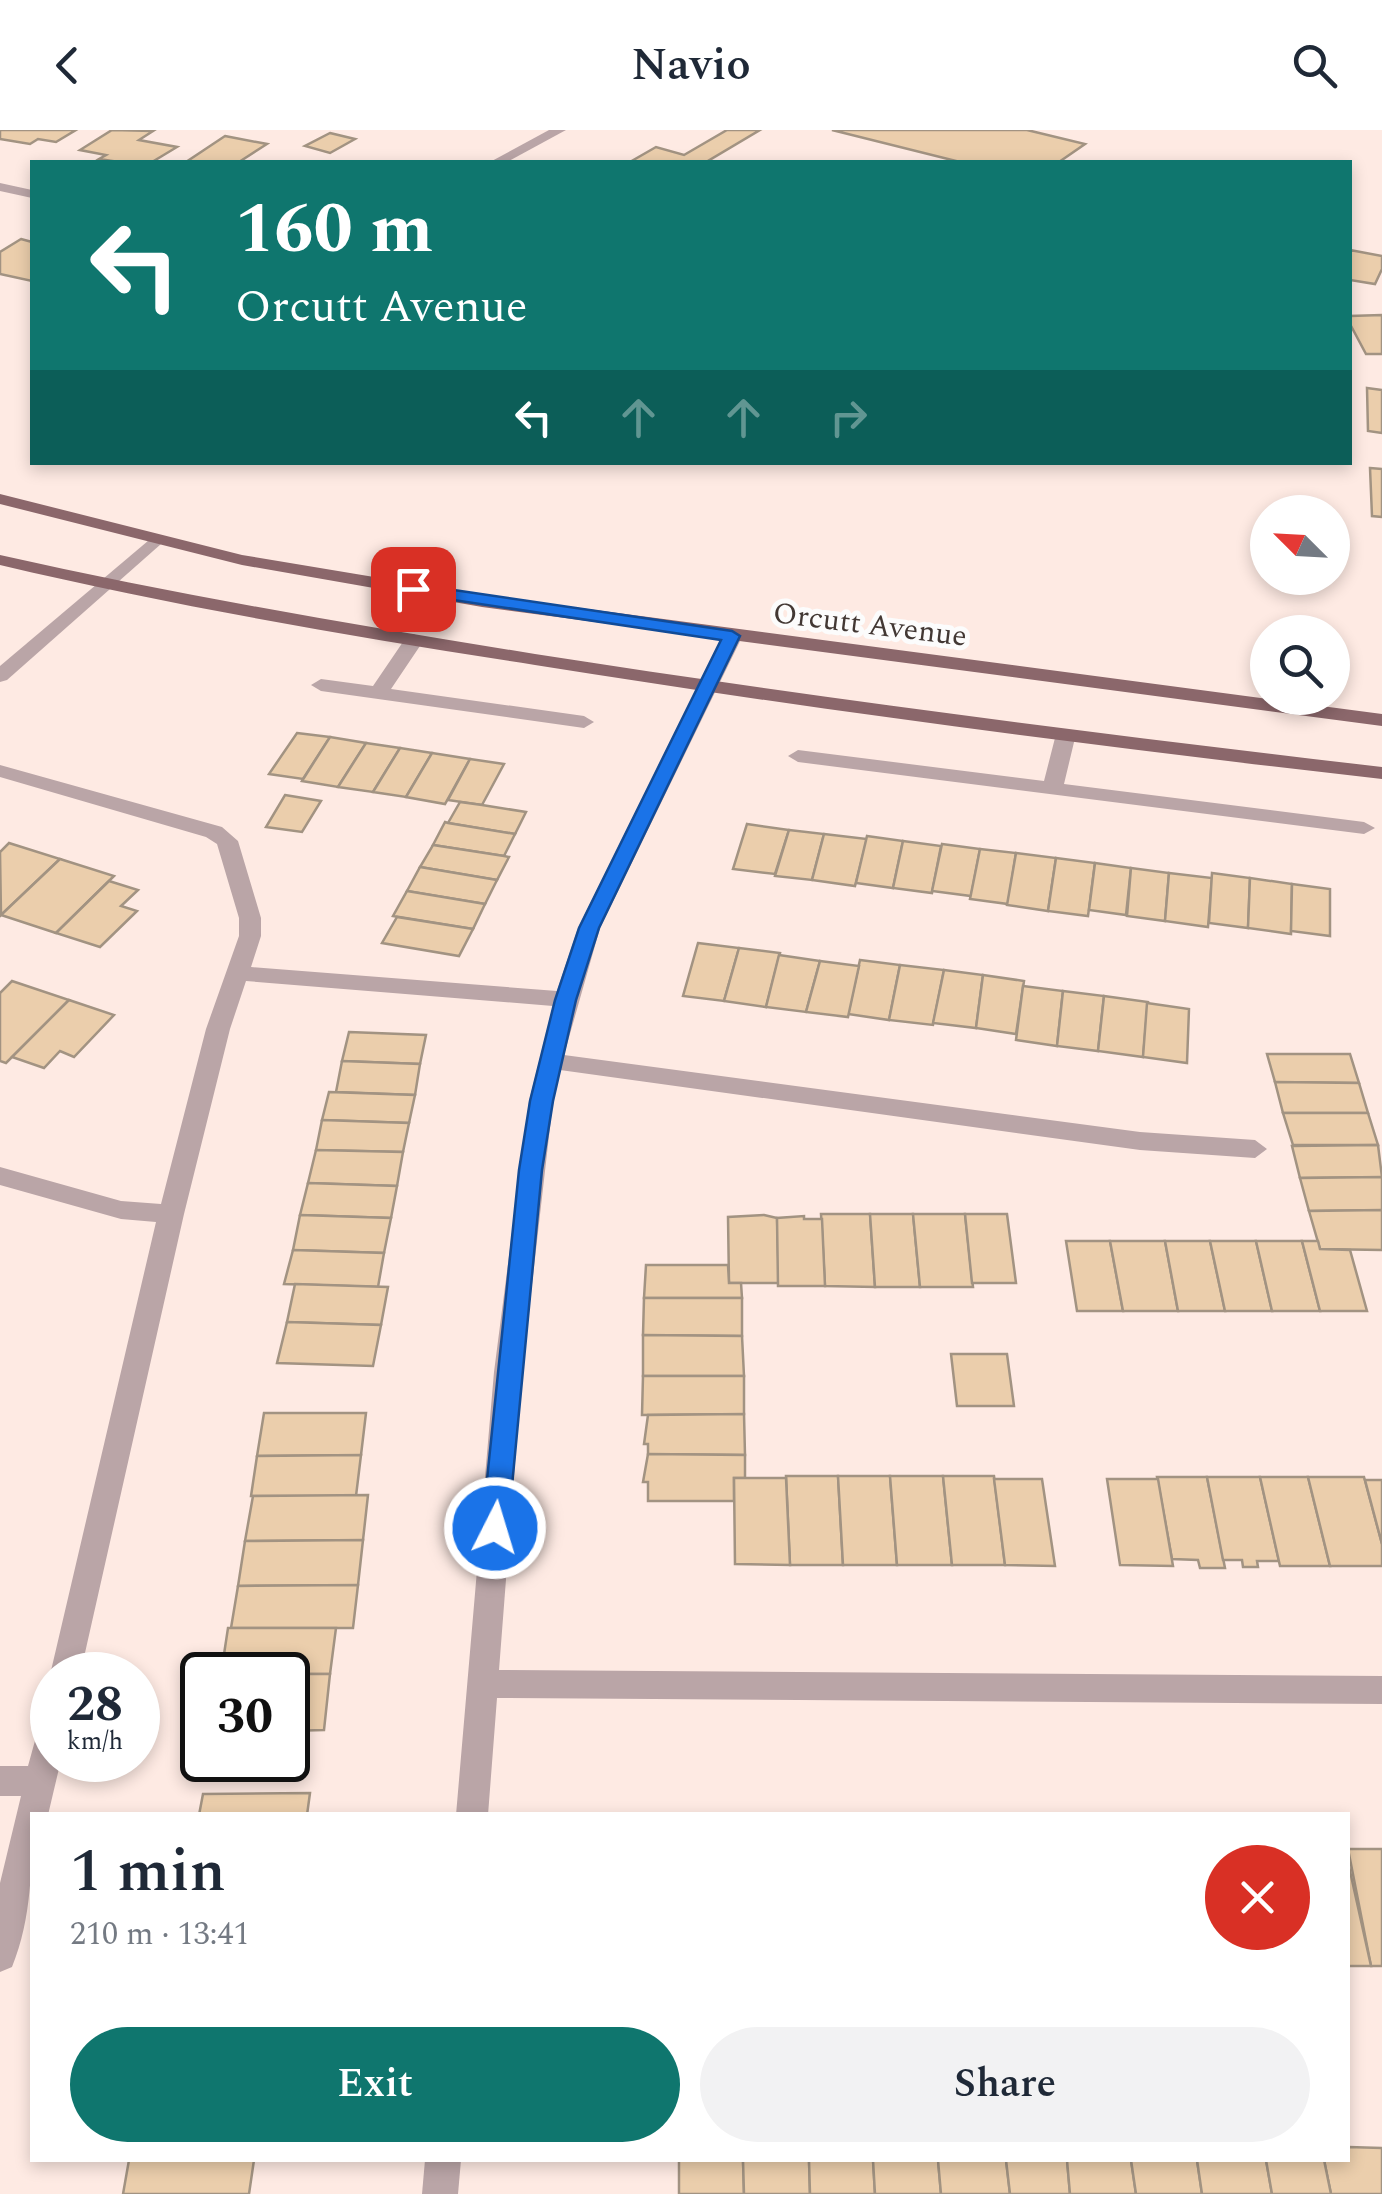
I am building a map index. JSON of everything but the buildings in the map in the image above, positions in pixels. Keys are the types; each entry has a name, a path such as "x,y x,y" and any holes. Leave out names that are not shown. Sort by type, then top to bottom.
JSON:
{"main road":[{"name":"Orcutt Avenue","path":"0,499 242,560 482,601 1382,720"},
{"path":"0,560 105,586 706,688 1065,738 1382,773"}],"street":[{"path":"500,160 559,130"},
{"path":"0,187 30,194"},
{"path":"0,676 156,540"},
{"path":"472,1812 508,1372 531,1170 551,1062 589,928 732,636"},
{"path":"378,693 414,640"},
{"path":"321,686 584,722"},
{"path":"1054,788 1065,738"},
{"path":"798,756 1364,828"},
{"path":"0,771 197,824 226,841 250,918 250,936 218,1029 172,1214 70,1652"},
{"path":"236,973 566,1000"},
{"path":"551,1062 1140,1141 1255,1149"},
{"path":"0,1176 106,1206 172,1214"},
{"path":"482,1684 1382,1690"},
{"path":"0,1781 30,1781"},
{"path":"33,1812 40,1782"},
{"path":"0,1955 30,1824"},
{"path":"440,2194 443,2162"}],"route":[{"path":"413,589 732,636 589,928 566,1000 542,1101 531,1170 495,1528"}]}
